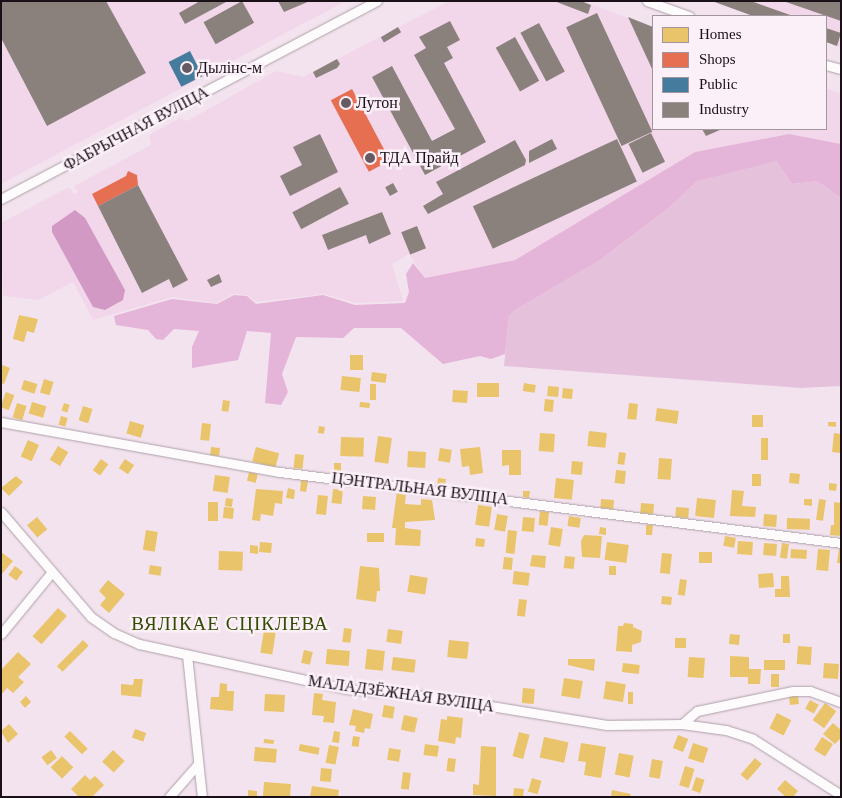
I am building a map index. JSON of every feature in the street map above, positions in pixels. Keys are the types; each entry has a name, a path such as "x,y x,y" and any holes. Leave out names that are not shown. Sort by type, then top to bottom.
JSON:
{"street":[{"name":"ФАБРЫЧНАЯ ВУЛІЦА","path":"1,199 377,1"},
{"path":"647,1 686,15"},
{"path":"827,65 841,69"},
{"name":"ЦЭНТРАЛЬНАЯ ВУЛІЦА","path":"1,422 280,472 841,543"},
{"name":"МАЛАДЗЁЖНАЯ ВУЛІЦА","path":"1,512 91,616 106,628 139,644 187,655 218,659 327,686 436,697 607,725 682,724 726,730 753,739 841,795"},
{"path":"1,634 52,572"},
{"path":"187,655 202,797"},
{"path":"682,724 697,711 793,691 810,691 841,702"},
{"path":"169,797 198,764"}],"shaded area":[{"path":"1,1 346,1 1,184"},
{"path":"449,1 581,1 652,27 652,130 827,130 827,88 841,94 841,144 789,134 695,152 515,260 425,278 409,254 392,264 403,301 356,303 324,294 256,302 247,295 233,294 216,303 172,297 93,320 73,282 38,300 3,296 1,223 69,187 74,194 78,192 74,186 151,145 149,135 180,118 187,121 276,71 303,77"},
{"path":"711,1 841,1 841,48 827,42 827,15 750,15"},
{"path":"789,134 841,144 841,198 817,181 792,184 776,161 697,181 670,207 600,260 515,310 509,316 505,354 491,359 480,356 443,364 401,328 354,328 343,338 296,337 282,374 288,392 281,405 265,403 271,333 247,331 238,360 192,368 192,347 199,331 174,329 163,340 156,339 148,330 116,325 114,316 172,299 217,304 234,295 247,296 256,304 323,295 355,305 405,303 409,292 406,274 413,263 425,278 515,260 695,152"},
{"path":"766,161 776,161 792,184 817,181 841,198 841,386 801,388 504,366 509,316 515,310 600,260 670,207 697,181"},
{"path":"75,210 85,218 125,290 123,300 105,310 93,307 52,232 52,226"}],"building: Homes":[{"path":"19,315 38,319 34,333 27,331 24,342 13,339"},
{"path":"350,355 363,355 363,370 350,370"},
{"path":"2,365 10,368 4,384 1,383"},
{"path":"372,372 387,374 386,383 371,381"},
{"path":"342,376 361,378 359,392 341,390"},
{"path":"44,379 54,382 49,395 40,392"},
{"path":"24,380 37,384 34,394 21,390"},
{"path":"477,383 499,383 499,397 477,397"},
{"path":"524,383 536,385 535,393 523,391"},
{"path":"370,384 376,384 376,400 370,400"},
{"path":"548,386 559,387 558,397 547,396"},
{"path":"563,388 573,389 572,399 562,398"},
{"path":"453,390 468,391 467,403 452,402"},
{"path":"6,392 14,395 9,410 1,407"},
{"path":"545,399 554,400 553,412 544,411"},
{"path":"223,400 230,401 228,412 221,411"},
{"path":"32,402 46,406 43,418 29,414"},
{"path":"360,402 370,403 369,408 359,407"},
{"path":"17,403 27,406 22,420 13,417"},
{"path":"64,403 70,405 67,412 62,411"},
{"path":"629,403 638,404 636,420 627,419"},
{"path":"83,406 93,409 88,423 79,420"},
{"path":"657,408 679,411 677,424 655,421"},
{"path":"752,415 763,415 763,427 752,427"},
{"path":"61,416 68,418 65,427 59,425"},
{"path":"130,421 144,425 141,438 126,433"},
{"path":"828,422 836,422 836,427 828,426"},
{"path":"202,423 211,424 209,441 200,440"},
{"path":"319,426 325,427 324,434 318,433"},
{"path":"589,431 607,433 605,448 587,446"},
{"path":"540,433 555,434 554,452 539,451"},
{"path":"834,433 841,434 841,453 832,452"},
{"path":"378,436 392,438 388,464 374,462"},
{"path":"341,437 364,438 363,457 340,456"},
{"path":"761,438 768,438 768,460 761,460"},
{"path":"28,440 39,445 32,461 21,456"},
{"path":"58,446 68,452 60,466 50,460"},
{"path":"211,447 220,448 219,456 210,455"},
{"path":"256,447 279,453 275,468 252,461"},
{"path":"480,447 483,473 470,475 469,466 462,467 460,449"},
{"path":"440,448 452,450 450,463 438,461"},
{"path":"502,450 521,450 521,475 509,475 509,465 502,466"},
{"path":"408,451 426,452 425,468 407,467"},
{"path":"619,452 626,453 624,465 617,464"},
{"path":"295,454 304,455 302,469 294,468"},
{"path":"659,458 672,459 671,480 658,479"},
{"path":"101,459 108,464 100,476 93,470"},
{"path":"125,459 134,465 128,474 119,468"},
{"path":"572,461 583,462 582,475 571,474"},
{"path":"334,463 341,463 341,472 334,472"},
{"path":"616,470 626,471 625,484 615,483"},
{"path":"249,472 258,474 256,483 247,481"},
{"path":"790,473 800,474 799,484 789,483"},
{"path":"752,474 761,474 761,486 752,486"},
{"path":"215,475 230,477 228,493 213,491"},
{"path":"16,476 23,482 9,496 1,488"},
{"path":"438,478 446,479 445,487 437,486"},
{"path":"556,478 574,480 572,500 554,498"},
{"path":"301,480 308,481 306,492 300,491"},
{"path":"829,483 837,484 836,491 829,490"},
{"path":"288,488 295,490 294,499 286,498"},
{"path":"256,489 283,491 282,504 275,503 273,516 261,514 260,521 252,520"},
{"path":"333,489 343,490 341,504 332,503"},
{"path":"732,490 744,491 742,506 756,507 755,517 730,516"},
{"path":"397,491 406,492 405,504 421,505 421,499 432,500 435,520 405,522 405,528 421,530 420,546 395,545 396,528 392,528"},
{"path":"523,491 530,491 529,498 523,497"},
{"path":"318,495 328,496 326,515 316,514"},
{"path":"363,496 376,497 375,510 362,509"},
{"path":"226,498 233,499 232,507 225,506"},
{"path":"697,498 716,500 714,518 695,516"},
{"path":"601,499 614,500 613,509 600,508"},
{"path":"804,499 812,499 812,506 804,505"},
{"path":"819,499 826,500 823,521 816,520"},
{"path":"208,502 218,502 218,521 208,521"},
{"path":"834,502 841,503 841,536 830,535 831,525 834,525"},
{"path":"641,503 654,504 653,514 640,513"},
{"path":"478,505 492,507 489,527 475,525"},
{"path":"224,507 234,508 233,519 223,518"},
{"path":"676,507 689,508 688,518 675,517"},
{"path":"540,511 549,512 547,526 539,525"},
{"path":"497,514 508,516 505,532 494,530"},
{"path":"764,514 777,515 776,527 763,526"},
{"path":"569,516 581,518 579,528 567,526"},
{"path":"37,517 47,529 37,538 27,525"},
{"path":"523,517 535,518 534,532 522,531"},
{"path":"787,518 810,519 810,530 787,529"},
{"path":"646,525 653,525 652,535 646,535"},
{"path":"551,527 563,529 560,547 548,545"},
{"path":"600,527 606,528 606,535 599,534"},
{"path":"146,530 158,532 155,552 143,550"},
{"path":"508,530 517,531 515,554 506,553"},
{"path":"367,533 384,533 384,542 367,542"},
{"path":"584,535 602,536 600,558 582,557 581,541"},
{"path":"725,536 736,538 734,548 723,546"},
{"path":"476,538 485,539 484,547 475,546"},
{"path":"738,541 753,542 752,555 737,554"},
{"path":"260,542 272,543 271,553 259,552"},
{"path":"607,542 629,545 626,563 604,560"},
{"path":"764,543 777,544 776,556 763,555"},
{"path":"782,543 789,544 787,559 780,558"},
{"path":"250,545 258,546 258,554 250,553"},
{"path":"791,549 807,550 806,559 790,558"},
{"path":"818,549 830,550 828,571 816,570"},
{"path":"839,549 841,550 841,563 837,563"},
{"path":"219,551 243,552 242,571 218,570"},
{"path":"1,552 13,561 1,575"},
{"path":"699,552 712,552 712,563 699,563"},
{"path":"662,553 672,554 670,574 660,573"},
{"path":"532,555 546,556 545,568 530,566"},
{"path":"565,556 575,557 574,569 564,568"},
{"path":"504,557 513,558 512,570 503,569"},
{"path":"150,565 162,567 160,576 149,574"},
{"path":"15,566 23,572 16,581 8,575"},
{"path":"360,566 379,568 380,591 377,591 376,602 356,599"},
{"path":"609,566 616,566 616,575 609,575"},
{"path":"514,571 530,573 528,586 512,584"},
{"path":"773,573 774,587 759,588 758,574"},
{"path":"410,575 428,578 425,595 407,592"},
{"path":"781,576 789,576 790,597 775,597 775,589 781,589"},
{"path":"680,579 687,580 685,596 678,595"},
{"path":"108,580 125,594 109,613 100,605 106,598 99,591"},
{"path":"662,596 672,597 671,605 661,604"},
{"path":"519,599 527,600 525,617 517,616"},
{"path":"58,608 67,616 41,644 33,636"},
{"path":"624,623 633,624 633,627 642,631 641,642 632,645 632,652 616,651 618,626 623,626"},
{"path":"344,628 352,629 350,643 342,642"},
{"path":"388,629 403,631 401,644 386,642"},
{"path":"264,630 276,632 272,655 260,653"},
{"path":"730,634 740,635 739,645 729,644"},
{"path":"783,634 790,634 790,643 783,643"},
{"path":"675,638 686,638 686,648 675,648"},
{"path":"83,640 89,646 62,672 57,666"},
{"path":"449,640 469,642 467,659 447,657"},
{"path":"798,646 812,647 811,665 797,664"},
{"path":"327,649 350,651 349,666 326,664"},
{"path":"367,649 385,651 383,671 365,669"},
{"path":"304,650 313,652 310,665 301,663"},
{"path":"18,652 31,664 18,677 24,682 13,693 7,688 1,695 1,670"},
{"path":"730,656 749,657 749,669 761,669 760,684 748,684 748,677 730,677"},
{"path":"393,657 416,660 414,673 391,670"},
{"path":"689,657 705,658 704,678 688,677"},
{"path":"568,659 595,659 594,671 568,665"},
{"path":"764,660 785,660 785,670 764,670"},
{"path":"623,663 640,665 639,674 622,672"},
{"path":"824,663 839,664 838,679 823,678"},
{"path":"771,674 779,674 779,687 771,687"},
{"path":"564,678 583,681 580,699 561,696"},
{"path":"134,679 143,679 141,697 121,695 121,684 133,685"},
{"path":"606,681 626,684 623,702 603,699"},
{"path":"220,683 227,684 227,691 234,691 233,711 210,709 211,697 219,697"},
{"path":"523,688 535,689 534,704 522,703"},
{"path":"628,692 633,692 633,704 628,704"},
{"path":"314,693 323,694 322,700 336,702 334,723 323,722 324,716 312,715"},
{"path":"265,694 285,695 284,712 264,711"},
{"path":"26,696 31,702 25,708 20,702"},
{"path":"798,696 799,704 790,705 789,697"},
{"path":"810,700 819,705 814,714 805,709"},
{"path":"825,703 836,711 824,728 813,720"},
{"path":"384,705 395,707 393,719 382,717"},
{"path":"353,709 373,714 370,729 365,728 364,733 355,731 356,726 349,725"},
{"path":"777,713 791,720 784,735 769,728"},
{"path":"404,715 418,718 415,733 401,730"},
{"path":"447,716 463,718 461,738 456,737 455,744 438,741 441,719 447,720"},
{"path":"833,723 841,730 841,738 835,744 823,734"},
{"path":"9,724 18,734 8,743 1,731"},
{"path":"135,729 146,733 143,742 132,737"},
{"path":"70,731 88,749 82,754 64,737"},
{"path":"334,731 340,732 339,743 332,742"},
{"path":"519,732 530,735 523,759 513,756"},
{"path":"678,735 688,739 683,752 673,748"},
{"path":"353,736 360,737 359,747 352,746"},
{"path":"544,737 568,742 564,763 540,758"},
{"path":"822,737 833,744 825,757 814,750"},
{"path":"264,739 274,740 274,744 264,743"},
{"path":"581,743 606,747 601,778 584,775 586,762 578,761"},
{"path":"693,743 708,748 703,763 688,758"},
{"path":"300,744 320,748 318,755 299,751"},
{"path":"425,744 439,746 437,757 423,755"},
{"path":"329,745 339,747 335,765 326,763"},
{"path":"481,746 496,747 496,796 473,795 473,784 479,785"},
{"path":"255,747 277,749 276,763 254,761"},
{"path":"389,748 401,750 399,762 387,760"},
{"path":"51,750 57,758 47,765 41,757"},
{"path":"113,750 125,761 114,773 102,762"},
{"path":"619,753 634,756 630,777 615,775"},
{"path":"62,756 73,767 62,779 51,767"},
{"path":"448,758 456,759 454,772 446,771"},
{"path":"755,758 762,764 747,781 741,775"},
{"path":"652,759 663,761 660,779 649,777"},
{"path":"685,766 695,769 689,788 679,785"},
{"path":"321,768 332,769 331,782 320,781"},
{"path":"403,772 411,773 409,790 401,789"},
{"path":"85,775 90,780 95,776 104,785 92,797 79,797 71,789"},
{"path":"696,777 705,780 700,793 692,790"},
{"path":"532,778 542,781 537,794 528,791"},
{"path":"785,780 798,791 793,797 786,797 777,789"},
{"path":"264,782 291,784 290,797 263,797"},
{"path":"312,786 339,790 338,797 310,797"},
{"path":"514,788 524,789 523,797 513,797"},
{"path":"248,790 257,791 257,797 248,797"},
{"path":"612,790 631,794 630,797 611,797"}],"building: Shops":[{"path":"352,89 390,161 369,172 331,100"},
{"path":"128,171 137,175 138,185 98,206 92,194 126,176"}],"building: Public":[{"path":"190,51 203,76 181,87 169,62"}],"building: Industry":[{"path":"1,1 106,1 146,73 47,126 1,38"},
{"path":"200,1 228,1 185,24 179,13"},
{"path":"242,1 254,23 216,44 204,22"},
{"path":"278,1 310,1 284,12"},
{"path":"554,1 581,1 591,5 588,14"},
{"path":"712,1 751,1 790,15 750,15"},
{"path":"841,1 841,21 827,15 786,2"},
{"path":"597,13 652,132 622,146 566,27"},
{"path":"628,17 652,27 652,69"},
{"path":"450,21 460,40 447,47 453,58 444,63 486,142 425,175 372,77 392,66 432,141 455,129 414,55 426,48 419,37"},
{"path":"539,23 565,72 546,81 520,33"},
{"path":"398,27 401,32 384,42 381,37"},
{"path":"827,28 841,33 837,46 827,42"},
{"path":"515,37 539,81 520,91 496,48"},
{"path":"337,59 340,64 337,68 316,78 313,72"},
{"path":"703,130 720,130 706,136"},
{"path":"651,133 665,162 643,173 629,144"},
{"path":"320,134 338,172 290,196 280,176 302,165 293,147"},
{"path":"552,139 557,149 529,163 529,151"},
{"path":"617,139 637,182 493,249 473,206"},
{"path":"515,140 526,160 525,165 428,214 423,206 443,194 436,182"},
{"path":"393,183 398,192 390,196 385,187"},
{"path":"138,185 188,280 173,288 169,279 142,293 98,206"},
{"path":"340,187 349,204 301,229 292,212"},
{"path":"382,212 391,234 369,244 366,235 328,250 322,235"},
{"path":"417,226 426,248 410,255 401,232"},
{"path":"219,274 222,282 211,287 207,280"}],"place":[{"name":"Дылінс-м","path":"187,68"},
{"name":"Лутон","path":"346,103"},
{"name":"ТДА Прайд","path":"370,158"}],"district":[{"name":"ВЯЛІКАЕ СЦІКЛЕВА","path":"230,624"}]}
